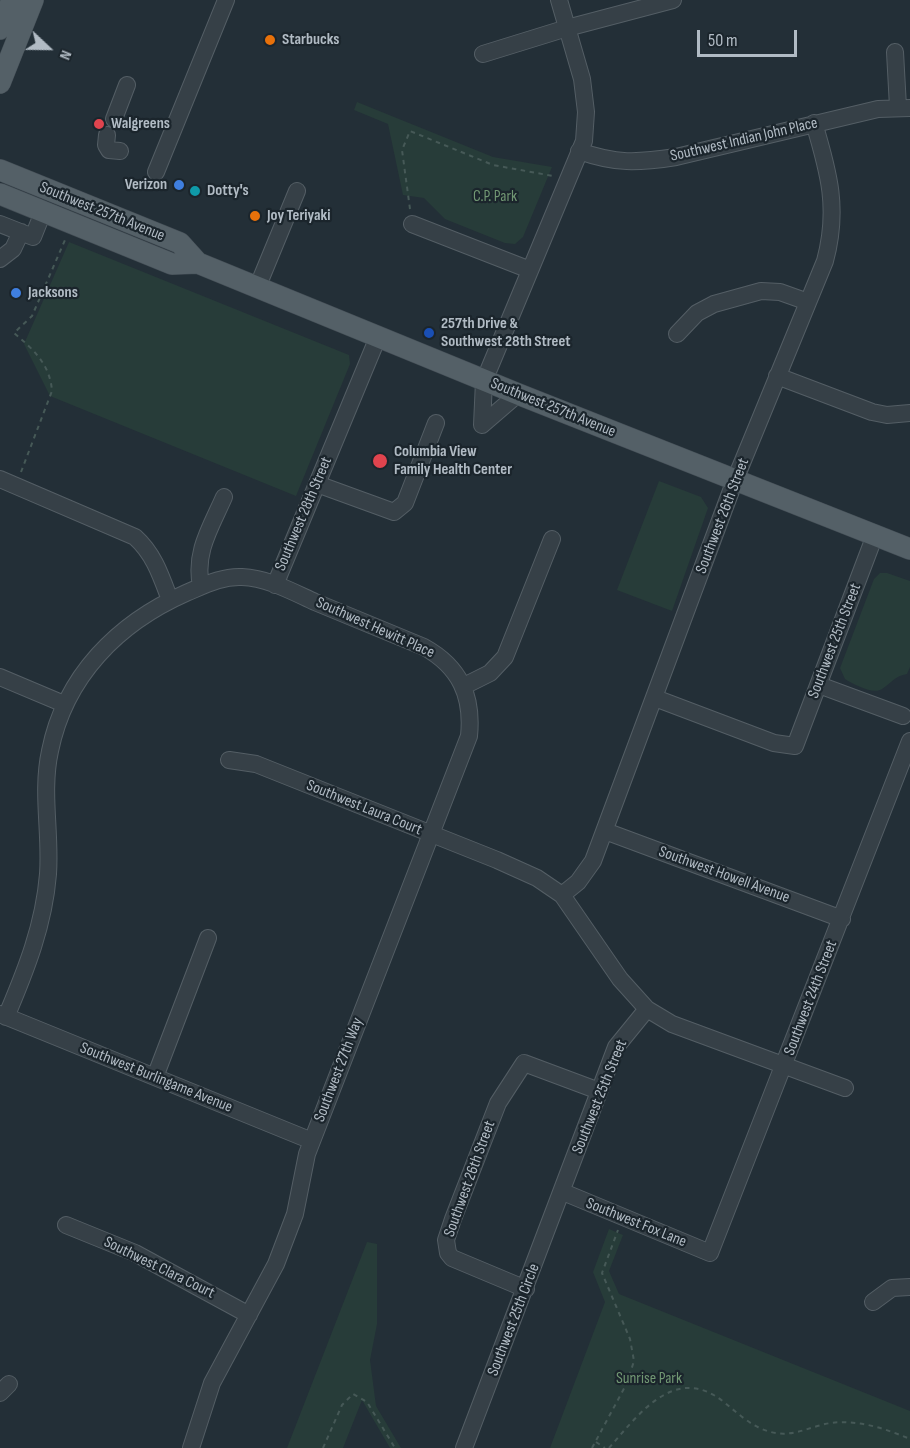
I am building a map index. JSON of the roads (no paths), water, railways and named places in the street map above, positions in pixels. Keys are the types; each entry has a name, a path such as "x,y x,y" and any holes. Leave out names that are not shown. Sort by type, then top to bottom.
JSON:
{"main road":[{"path":"0,29 12,0"},
{"path":"0,83 33,0"},
{"name":"Southwest 257th Avenue","path":"0,170 180,243 198,263 257,288 484,381 910,549"},
{"name":"Southwest 257th Avenue","path":"0,194 172,264 198,263"}],"street":[{"path":"156,172 226,0"},
{"path":"518,394 482,425 484,381 584,141 585,94 559,0"},
{"path":"483,54 567,28 673,0"},
{"path":"896,52 904,107"},
{"path":"114,119 127,85"},
{"name":"Southwest Indian John Place","path":"579,151 632,164 676,157 814,123 904,107"},
{"name":"Southwest 26th Street","path":"562,895 587,872 605,831 735,480 825,261 833,224 830,181 814,123"},
{"path":"107,135 106,145 109,150 120,151"},
{"path":"257,288 297,191"},
{"path":"0,224 33,237 43,212"},
{"path":"412,224 530,270"},
{"path":"0,260 13,249 21,232"},
{"path":"677,334 697,313 714,304 761,291 780,292 808,302"},
{"name":"Southwest 28th Street","path":"3,1016 35,945 46,898 49,851 47,771 56,725 64,704 87,666 107,644 123,630 170,600 201,586 228,578 244,577 275,585 378,337"},
{"path":"777,376 872,412 886,415 910,413"},
{"path":"317,484 394,512 405,503 436,423"},
{"path":"8,482 135,537 147,547 155,561 170,600"},
{"path":"201,586 198,568 201,550 224,497"},
{"name":"Southwest 25th Street","path":"655,698 774,743 795,746 875,535"},
{"path":"464,686 490,673 505,657 552,539"},
{"name":"Southwest Hewitt Place","path":"275,585 439,655 455,670 464,686"},
{"path":"0,677 64,704"},
{"path":"819,685 907,712"},
{"name":"Southwest 27th Way","path":"191,1448 212,1383 276,1264 290,1231 312,1141 469,736 470,707 464,686"},
{"name":"Southwest 24th Street","path":"710,1253 842,919 910,739 907,712"},
{"name":"Southwest Laura Court","path":"229,760 256,764 497,860 537,878 562,895"},
{"name":"Southwest Howell Avenue","path":"605,831 842,919"},
{"path":"562,895 620,979 647,1009 672,1023 845,1088"},
{"path":"155,1077 208,938"},
{"name":"Southwest 25th Street","path":"563,1192 616,1047 647,1009"},
{"name":"Southwest Burlingame Avenue","path":"3,1016 312,1141"},
{"name":"Southwest 26th Street","path":"526,1289 452,1258 448,1253 446,1240 498,1103 524,1064 599,1091"},
{"name":"Southwest 25th Circle","path":"464,1448 563,1192"},
{"name":"Southwest Fox Lane","path":"563,1192 710,1253"},
{"name":"Southwest Clara Court","path":"66,1225 135,1253 249,1315"},
{"path":"873,1302 892,1288 910,1287"}],"place":[{"name":"Starbucks","path":"270,40"},
{"name":"Walgreens","path":"99,124"},
{"name":"Verizon","path":"179,185"},
{"name":"Dotty's","path":"195,191"},
{"name":"Joy Teriyaki","path":"255,216"},
{"name":"Jacksons","path":"16,293"},
{"name":"257th Drive & Southwest 28th Street","path":"429,333"},
{"name":"Columbia View Family Health Center","path":"380,461"}],"park label":[{"name":"C.P. Park","path":"495,197"},
{"name":"Sunrise Park","path":"649,1379"}]}
